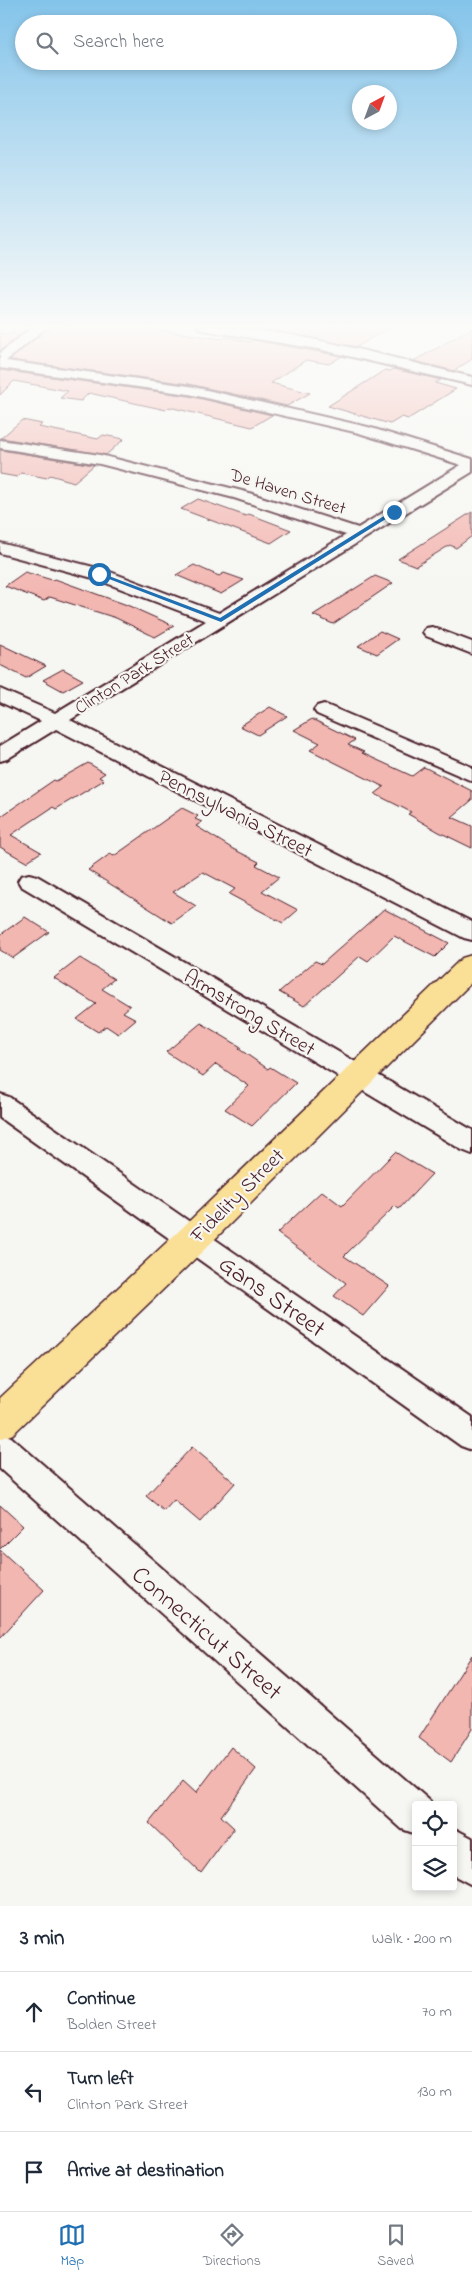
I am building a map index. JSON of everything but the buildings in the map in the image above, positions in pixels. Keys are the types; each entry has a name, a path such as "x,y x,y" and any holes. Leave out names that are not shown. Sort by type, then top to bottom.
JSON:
{"main road":[{"name":"Fidelity Street","path":"0,1422 193,1239 472,965"}],"street":[{"path":"298,415 363,430 472,465"},
{"name":"De Haven Street","path":"0,444 100,460 230,493 359,534"},
{"name":"Clinton Park Street","path":"0,755 472,465"},
{"path":"0,548 99,574 221,620"},
{"path":"432,632 472,648"},
{"name":"Pennsylvania Street","path":"0,695 56,721 472,932"},
{"path":"324,710 472,775"},
{"name":"Armstrong Street","path":"29,881 472,1143"},
{"name":"Gans Street","path":"0,1104 472,1435"},
{"name":"Connecticut Street","path":"0,1448 412,1811"},
{"path":"457,1852 472,1865"}],"route":[{"path":"99,574 221,620 394,512"}]}
